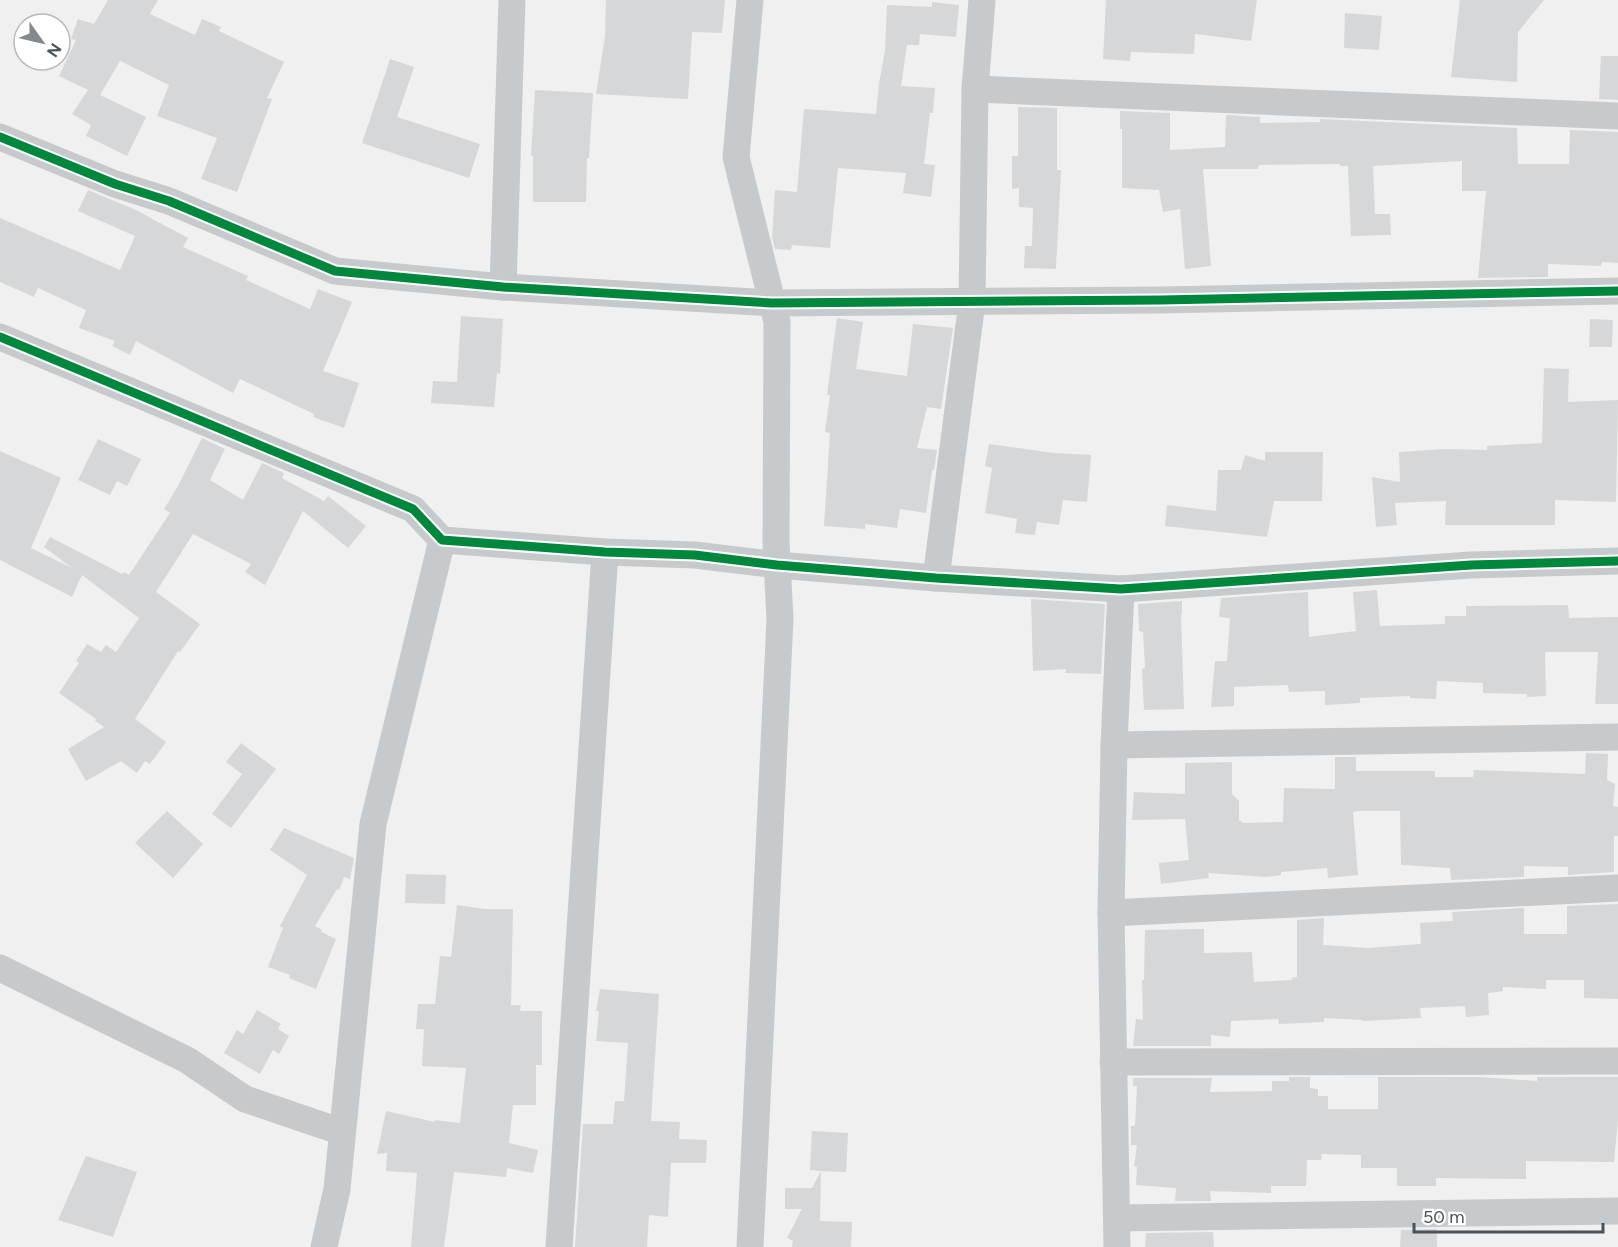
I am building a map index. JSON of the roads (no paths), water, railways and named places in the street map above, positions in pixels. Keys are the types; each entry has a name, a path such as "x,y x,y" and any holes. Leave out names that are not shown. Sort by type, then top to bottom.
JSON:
{"street":[{"path":"503,287 512,0"},
{"path":"750,0 736,157 777,322 777,565 780,619 750,1247"},
{"path":"936,578 972,302 975,89 982,0"},
{"path":"975,89 1618,116"},
{"path":"0,137 115,184 169,201 335,271 503,287 772,303 972,302 1618,291"},
{"path":"0,337 413,509 442,540 605,552 695,555 777,565 936,578 1121,589 1470,565 1618,561"},
{"path":"324,1247 337,1189 373,824 442,540"},
{"path":"559,1247 605,552"},
{"path":"1117,1247 1111,913 1114,745 1121,589"},
{"path":"1114,745 1618,737"},
{"path":"1111,913 1618,888"},
{"path":"0,968 187,1060 245,1099 342,1132"},
{"path":"1113,1062 1618,1061"},
{"path":"1118,1218 1618,1211"}]}
